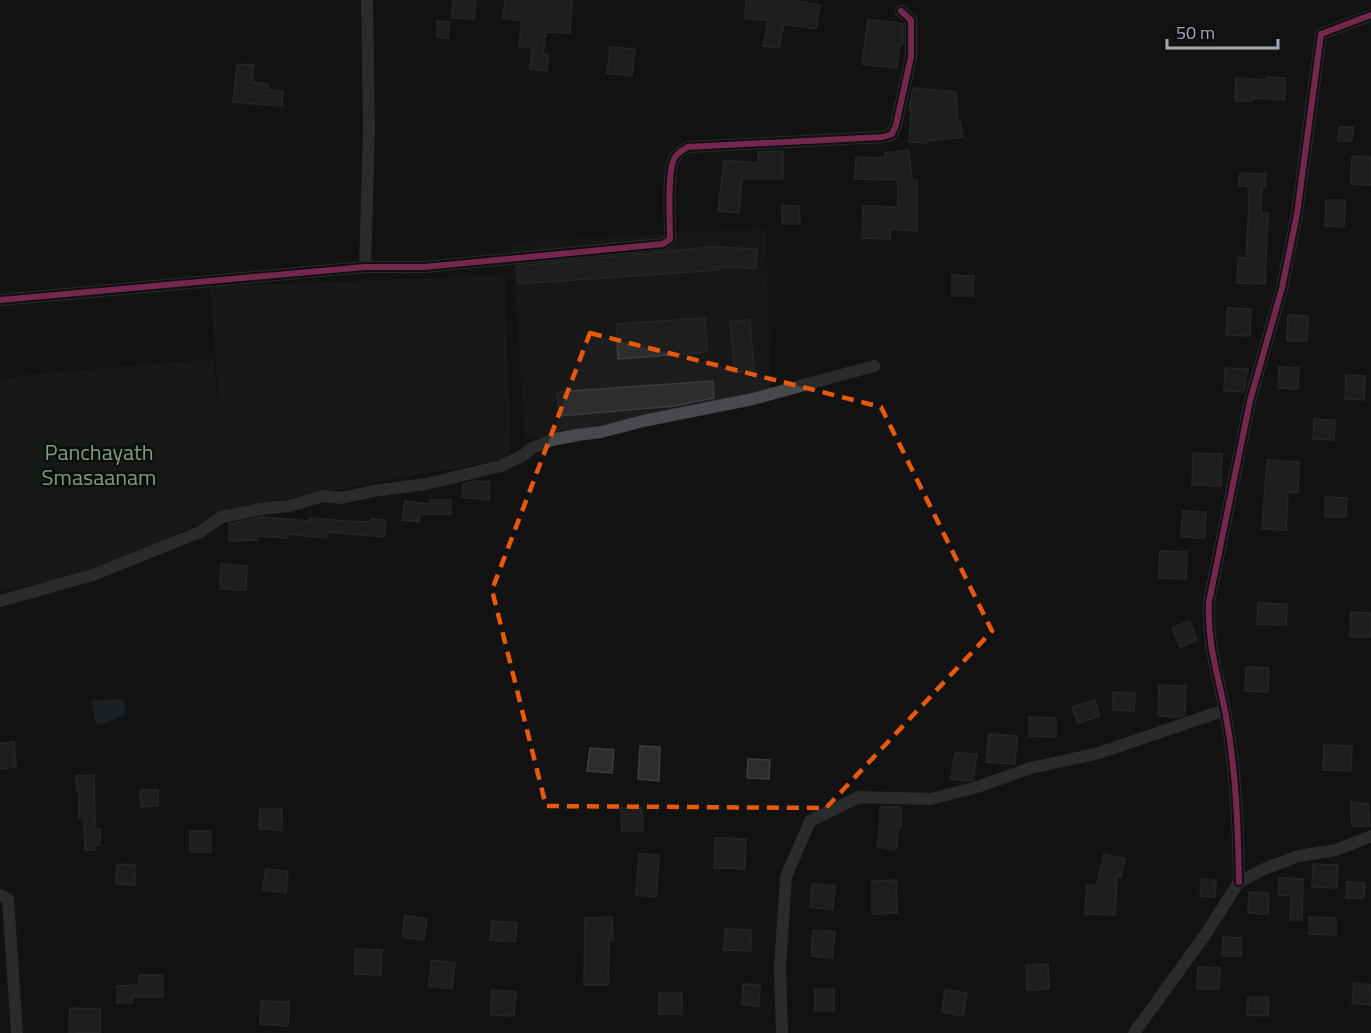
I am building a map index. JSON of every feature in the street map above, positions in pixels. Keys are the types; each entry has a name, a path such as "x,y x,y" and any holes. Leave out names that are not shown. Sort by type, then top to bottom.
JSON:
{"street":[{"path":"365,267 369,129 367,0"},
{"path":"0,300 365,267 424,267 663,244 670,238 671,172 674,159 688,147 872,138 892,134 911,57 911,20 901,11"},
{"path":"1239,882 1238,806 1225,710 1212,659 1208,627 1209,602 1250,401 1282,288 1297,214 1321,34 1371,15"},
{"path":"0,601 93,575 200,532 222,517 261,508 289,506 324,496 342,498 373,491 426,484 501,466 522,456 532,447 552,440 601,432 753,399 874,366"},
{"path":"782,1033 780,967 786,877 810,821 859,797 931,799 974,788 1031,768 1099,753 1225,710"},
{"path":"1134,1033 1199,943 1239,882 1264,869 1298,856 1336,850 1371,836"},
{"path":"0,895 8,899 17,1033"}],"highlighted area":[{"path":"590,333 881,407 992,631 826,808 546,806 492,590"}],"shaded area":[{"path":"766,228 771,392 525,440 512,242"},
{"path":"123,699 126,714 97,726 91,701"}],"green space":[{"name":"Panchayath Smasaanam","path":"505,275 511,458 229,509 100,571 0,590 0,380 25,375 213,359 221,429 210,287"}],"building":[{"path":"453,0 476,0 474,19 452,18"},
{"path":"505,0 572,0 570,33 546,32 543,54 548,55 547,71 530,69 532,48 519,46 522,21 503,18"},
{"path":"746,0 792,0 820,5 816,29 784,24 779,48 763,46 768,20 745,19"},
{"path":"868,19 903,24 903,44 900,44 897,68 862,64"},
{"path":"437,21 449,22 448,38 437,37"},
{"path":"610,47 635,49 632,76 607,73"},
{"path":"237,64 254,65 252,82 268,84 268,90 283,91 282,106 233,102"},
{"path":"1267,77 1285,78 1285,100 1252,98 1252,101 1235,101 1236,78 1267,80"},
{"path":"913,88 956,92 958,121 960,121 963,137 927,141 927,143 909,142 911,110 909,110"},
{"path":"1339,127 1353,127 1352,141 1338,141"},
{"path":"909,150 912,180 917,180 917,231 891,229 890,239 862,238 863,206 898,207 898,180 855,179 856,157 885,158 885,153"},
{"path":"783,151 783,179 742,179 739,213 718,211 724,160 758,163 758,152"},
{"path":"1352,156 1371,157 1371,185 1351,184"},
{"path":"1240,173 1266,174 1265,187 1262,187 1261,213 1268,213 1265,284 1237,283 1238,258 1246,258 1249,205 1248,186 1239,186"},
{"path":"1326,200 1345,200 1344,227 1325,226"},
{"path":"782,206 799,206 800,224 782,224"},
{"path":"712,247 757,249 756,268 717,267 718,270 518,284 517,266"},
{"path":"952,275 974,276 973,296 952,296"},
{"path":"1227,308 1251,309 1250,336 1226,335"},
{"path":"1288,315 1308,316 1307,341 1287,341"},
{"path":"705,318 707,352 618,359 616,324"},
{"path":"750,319 754,370 735,372 730,322"},
{"path":"1279,367 1299,368 1298,389 1278,388"},
{"path":"1225,368 1248,369 1244,392 1224,391"},
{"path":"1346,375 1365,376 1364,400 1345,399"},
{"path":"713,381 714,398 674,406 559,416 557,392"},
{"path":"1314,419 1335,420 1334,440 1313,439"},
{"path":"1193,453 1222,454 1221,486 1192,485"},
{"path":"1267,460 1299,462 1298,493 1288,492 1286,530 1262,529"},
{"path":"475,481 490,482 489,500 462,497 463,484"},
{"path":"1325,497 1347,498 1346,517 1325,517"},
{"path":"430,500 451,500 451,514 420,514 419,522 402,520 405,501 430,504"},
{"path":"1183,511 1206,512 1205,538 1181,537"},
{"path":"262,517 309,521 310,518 370,522 371,519 386,520 384,537 327,532 326,538 288,534 288,538 257,536 257,540 229,541 229,524"},
{"path":"1160,551 1187,552 1186,579 1159,578"},
{"path":"221,564 247,566 246,590 220,589"},
{"path":"1258,603 1287,604 1286,625 1257,624"},
{"path":"1351,612 1371,613 1371,637 1350,637"},
{"path":"1190,621 1197,640 1180,647 1172,628"},
{"path":"1246,667 1269,668 1268,692 1245,691"},
{"path":"1159,685 1186,686 1185,715 1158,716"},
{"path":"1113,692 1135,693 1134,711 1113,710"},
{"path":"1095,700 1100,716 1078,723 1072,707"},
{"path":"1029,717 1056,718 1056,737 1029,736"},
{"path":"989,734 1017,736 1015,764 986,762"},
{"path":"14,742 16,767 0,769 0,743"},
{"path":"1324,745 1352,746 1351,771 1323,770"},
{"path":"640,746 660,747 659,781 638,779"},
{"path":"590,748 614,750 612,773 587,771"},
{"path":"955,752 977,755 973,780 951,779"},
{"path":"748,759 770,760 769,779 747,778"},
{"path":"94,775 95,829 100,829 100,845 95,845 95,850 85,850 84,818 79,818 79,791 77,792 76,776"},
{"path":"140,790 158,790 158,806 141,807"},
{"path":"1351,802 1368,804 1370,826 1352,826"},
{"path":"880,807 901,807 901,827 899,827 896,850 877,847"},
{"path":"621,808 642,808 643,831 622,831"},
{"path":"260,809 282,809 282,830 259,829"},
{"path":"190,831 211,831 211,852 190,852"},
{"path":"715,838 746,839 745,869 714,868"},
{"path":"639,854 659,855 656,897 636,895"},
{"path":"1104,854 1125,859 1121,877 1117,876 1115,915 1085,914 1087,885 1097,885"},
{"path":"117,864 135,865 135,885 116,884"},
{"path":"1313,864 1338,865 1337,888 1312,887"},
{"path":"266,869 288,872 286,893 263,890"},
{"path":"1279,878 1303,879 1302,920 1290,920 1291,896 1278,895"},
{"path":"1202,879 1216,881 1215,897 1200,896"},
{"path":"896,880 897,913 872,914 872,881"},
{"path":"1347,882 1365,883 1364,898 1346,898"},
{"path":"812,884 835,886 833,910 810,907"},
{"path":"1249,892 1269,893 1268,914 1248,913"},
{"path":"405,915 427,919 424,940 402,937"},
{"path":"612,917 613,940 609,940 608,985 584,985 585,918"},
{"path":"1309,917 1336,918 1336,935 1309,934"},
{"path":"492,921 517,923 515,942 490,940"},
{"path":"725,929 751,930 751,951 724,950"},
{"path":"813,930 835,932 832,958 811,956"},
{"path":"1223,937 1242,938 1241,956 1222,956"},
{"path":"355,949 382,950 381,975 355,974"},
{"path":"432,960 455,963 452,989 428,986"},
{"path":"1048,964 1049,989 1027,990 1026,965"},
{"path":"1198,967 1220,968 1219,989 1197,989"},
{"path":"139,975 163,975 163,997 132,997 132,1003 117,1003 117,986 139,985"},
{"path":"1354,983 1371,985 1371,1005 1352,1003"},
{"path":"743,984 760,985 759,1006 742,1005"},
{"path":"815,989 834,989 834,1011 815,1011"},
{"path":"492,990 516,992 514,1016 490,1015"},
{"path":"945,990 967,993 963,1016 942,1012"},
{"path":"659,993 682,993 682,1014 659,1014"},
{"path":"1248,997 1269,997 1268,1016 1247,1015"},
{"path":"261,1001 289,1002 288,1026 260,1024"},
{"path":"70,1008 100,1009 100,1033 69,1032"}],"cycle path":[{"path":"0,300 365,267 424,267 663,244 670,239 672,166 677,155 688,147 883,137 892,134 911,57 911,20 901,11"},
{"path":"1239,882 1232,757 1211,646 1209,602 1250,401 1282,288 1297,214 1321,34 1371,15"}]}
